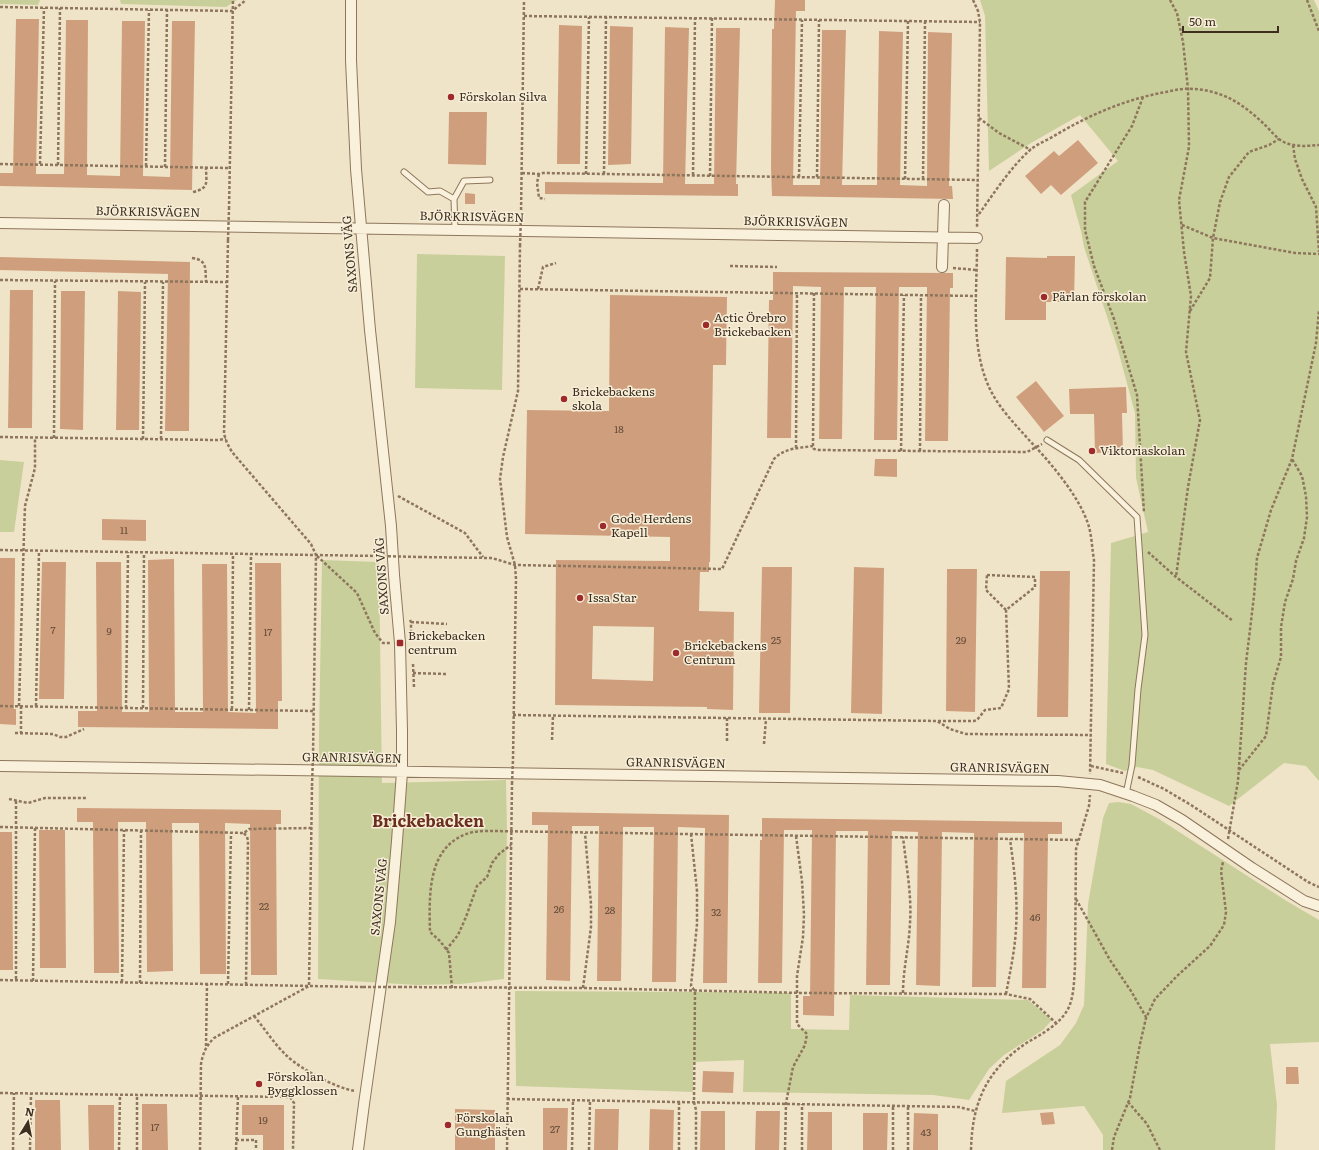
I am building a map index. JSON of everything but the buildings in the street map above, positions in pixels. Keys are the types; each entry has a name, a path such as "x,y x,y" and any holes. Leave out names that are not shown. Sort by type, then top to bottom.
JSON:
{"street":[{"name":"SAXONS VÄG","path":"352,0 352,100 370,330 391,526 400,643 402,772 398,841 390,922 358,1150"},
{"path":"942,267 944,205"},
{"name":"BJÖRKRISVÄGEN","path":"0,223 977,238"},
{"name":"GRANRISVÄGEN","path":"0,766 1058,782 1090,784 1126,794 1156,805 1182,820 1304,901 1319,906"}],"lane":[{"path":"404,172 428,192 440,191 454,199"},
{"path":"455,230 454,199 464,180 490,180"},
{"path":"1047,440 1079,460 1137,517 1145,634 1138,689 1132,765 1126,794"}],"path":[{"path":"233,0 224,434 232,452 311,544 316,555 357,593 375,633 383,643 400,643"},
{"path":"0,7 232,11 246,0"},
{"path":"507,1150 516,579 515,565 506,537 500,479 503,457 518,391 524,0"},
{"path":"971,1150 972,1128 975,1111 980,1095 993,1073 1020,1047 1056,1023 1067,1010 1072,996 1075,967 1076,849 1089,806 1094,560 1089,526 1076,497 998,402 989,388 977,348 980,22 978,11 973,0"},
{"path":"1170,0 1177,14 1183,42 1188,89 1189,147 1179,200 1191,296 1186,352 1200,420 1188,487 1176,577"},
{"path":"1308,0 1319,31"},
{"path":"40,164 44,8"},
{"path":"58,165 60,8"},
{"path":"146,166 149,10"},
{"path":"165,167 167,10"},
{"path":"524,16 980,22"},
{"path":"586,174 589,17"},
{"path":"604,174 606,17"},
{"path":"693,175 695,18"},
{"path":"710,176 712,18"},
{"path":"799,177 802,20"},
{"path":"817,178 819,20"},
{"path":"905,179 908,21"},
{"path":"923,179 925,22"},
{"path":"978,215 1006,177 1031,150 1096,113 1122,103 1169,91 1194,89 1212,92 1230,99 1244,107 1258,118 1279,139 1285,142 1293,145 1319,145"},
{"path":"1143,97 1132,126 1085,202 1085,230 1094,266 1114,320 1137,395 1144,516"},
{"path":"979,118 999,133 1031,150"},
{"path":"1189,311 1210,278 1213,238 1220,202 1229,177 1249,152 1269,145 1279,139"},
{"path":"1182,225 1213,238 1295,253 1319,253 1316,207 1302,179 1295,160 1293,145"},
{"path":"0,164 229,168"},
{"path":"193,192 202,190 205,186 206,167"},
{"path":"522,173 978,180"},
{"path":"538,174 537,183 539,198 545,199"},
{"path":"192,258 201,261 204,264 206,282"},
{"path":"538,289 543,267 556,263"},
{"path":"730,266 777,266"},
{"path":"942,267 977,270"},
{"path":"0,280 227,282"},
{"path":"54,438 55,281"},
{"path":"143,439 145,282"},
{"path":"161,440 163,282"},
{"path":"520,289 977,296"},
{"path":"796,448 797,293"},
{"path":"813,446 814,293"},
{"path":"901,451 904,295"},
{"path":"920,451 921,295"},
{"path":"1112,1150 1114,1137 1128,1102 1146,1018 1155,999 1177,976 1210,946 1224,925 1226,912 1221,871 1238,781 1246,663 1257,558 1271,510 1292,459 1316,343 1319,310"},
{"path":"0,437 161,440 226,439"},
{"path":"22,733 20,706 25,506 35,468 35,438"},
{"path":"0,550 492,558 515,565 722,569 774,459 779,453 796,448 813,446 819,450 901,451 1027,452 1037,448"},
{"path":"1239,770 1266,736 1273,684 1281,657 1281,627 1285,602 1293,579 1296,560 1304,538 1307,516 1306,496 1302,476 1292,459"},
{"path":"387,490 465,533 483,558"},
{"path":"1139,543 1176,577 1233,621"},
{"path":"36,706 39,551"},
{"path":"126,708 128,552"},
{"path":"143,708 144,553"},
{"path":"232,709 233,554"},
{"path":"249,710 251,554"},
{"path":"309,986 316,555"},
{"path":"513,715 974,721 977,720 985,710 1001,708 1009,689 1006,610 986,590 987,575 1035,577 1035,586 1006,610"},
{"path":"411,622 447,624"},
{"path":"413,673 447,674"},
{"path":"0,706 313,711"},
{"path":"552,740 554,715"},
{"path":"727,718 727,743"},
{"path":"764,744 766,719"},
{"path":"937,721 950,729 966,734 1091,736"},
{"path":"15,733 53,734 60,737 66,737 84,729"},
{"path":"1090,766 1110,769 1130,775 1164,789 1308,882 1319,887"},
{"path":"9,799 28,803 45,798 86,798"},
{"path":"16,801 16,980"},
{"path":"0,827 231,833 244,833 249,829 312,828"},
{"path":"33,981 35,828"},
{"path":"122,982 124,830"},
{"path":"140,983 141,831"},
{"path":"452,988 449,953 440,941 430,932 429,902 434,868 442,851 454,840 473,832 492,831 1079,840"},
{"path":"228,984 231,833"},
{"path":"244,833 248,840 246,985"},
{"path":"583,988 591,927 591,904 585,833"},
{"path":"691,834 697,891 696,944 691,986 695,991 694,1102 696,1110 696,1150"},
{"path":"785,1150 786,1103 792,1067 805,1045 807,1034 797,1024 796,976 803,937 804,915 802,880 796,836"},
{"path":"903,837 910,904 910,922 903,975 903,993"},
{"path":"1006,994 1017,926 1016,894 1010,839"},
{"path":"446,950 458,935 477,886 487,877 492,863 499,854 511,845"},
{"path":"1076,899 1110,960 1131,991 1146,1018"},
{"path":"0,980 363,987 509,989 583,988 695,991 1006,994 1030,999 1056,1023"},
{"path":"206,984 206,1046"},
{"path":"200,1150 201,1064 202,1054 206,1046 214,1038 309,986"},
{"path":"254,1016 287,1057 308,1071 346,1089 365,1093"},
{"path":"0,1093 290,1097 294,1103 293,1150"},
{"path":"13,1150 14,1093"},
{"path":"30,1150 31,1094"},
{"path":"119,1150 120,1095"},
{"path":"137,1095 137,1150"},
{"path":"236,1150 238,1096"},
{"path":"507,1100 959,1106 975,1111"},
{"path":"572,1150 573,1100"},
{"path":"589,1150 590,1101"},
{"path":"679,1102 679,1150"},
{"path":"1128,1102 1147,1124 1160,1150"},
{"path":"802,1104 802,1150"},
{"path":"893,1105 893,1150"},
{"path":"908,1106 908,1150"},
{"path":"236,1140 256,1140 256,1150"}],"green space":[{"path":"0,0 40,0 38,5 0,4"},
{"path":"120,0 237,0 226,7 121,4"},
{"path":"980,0 1314,0 1319,11 1319,781 1306,766 1284,763 1229,806 1153,770 1137,767 1125,771 1106,764 1111,543 1148,532 1136,478 1135,413 1118,350 1084,247 1071,195 1118,161 1080,115 1031,143 989,171 985,16"},
{"path":"417,254 505,256 502,390 415,388"},
{"path":"0,460 24,462 14,532 0,532"},
{"path":"322,560 379,562 382,783 506,780 507,831 504,979 461,984 417,985 318,979 319,734"},
{"path":"1118,802 1131,804 1159,819 1285,900 1319,920 1319,1042 1270,1044 1277,1105 1275,1150 1103,1150 1103,1135 1084,1106 1002,1113 1006,1081 1060,1045 1076,1023 1084,1005 1088,904 1103,818 1109,803"},
{"path":"515,991 791,993 791,1029 849,1030 850,995 1028,1000 1052,1020 1043,1030 1004,1055 989,1069 969,1100 933,1095 743,1092 744,1060 693,1062 693,1092 516,1086"}],"place":[{"name":"Förskolan Silva","path":"451,97"},
{"name":"Pärlan förskolan","path":"1044,297"},
{"name":"Actic Örebro Brickebacken","path":"706,325"},
{"name":"Brickebackens skola","path":"564,399"},
{"name":"Viktoriaskolan","path":"1092,451"},
{"name":"Gode Herdens Kapell","path":"603,526"},
{"name":"Issa Star","path":"580,598"},
{"name":"Brickebacken centrum","path":"400,643"},
{"name":"Brickebackens Centrum","path":"676,653"},
{"name":"Förskolan Byggklossen","path":"259,1084"},
{"name":"Förskolan Gunghästen","path":"448,1125"}],"district":[{"name":"Brickebacken","path":"428,821"}]}
